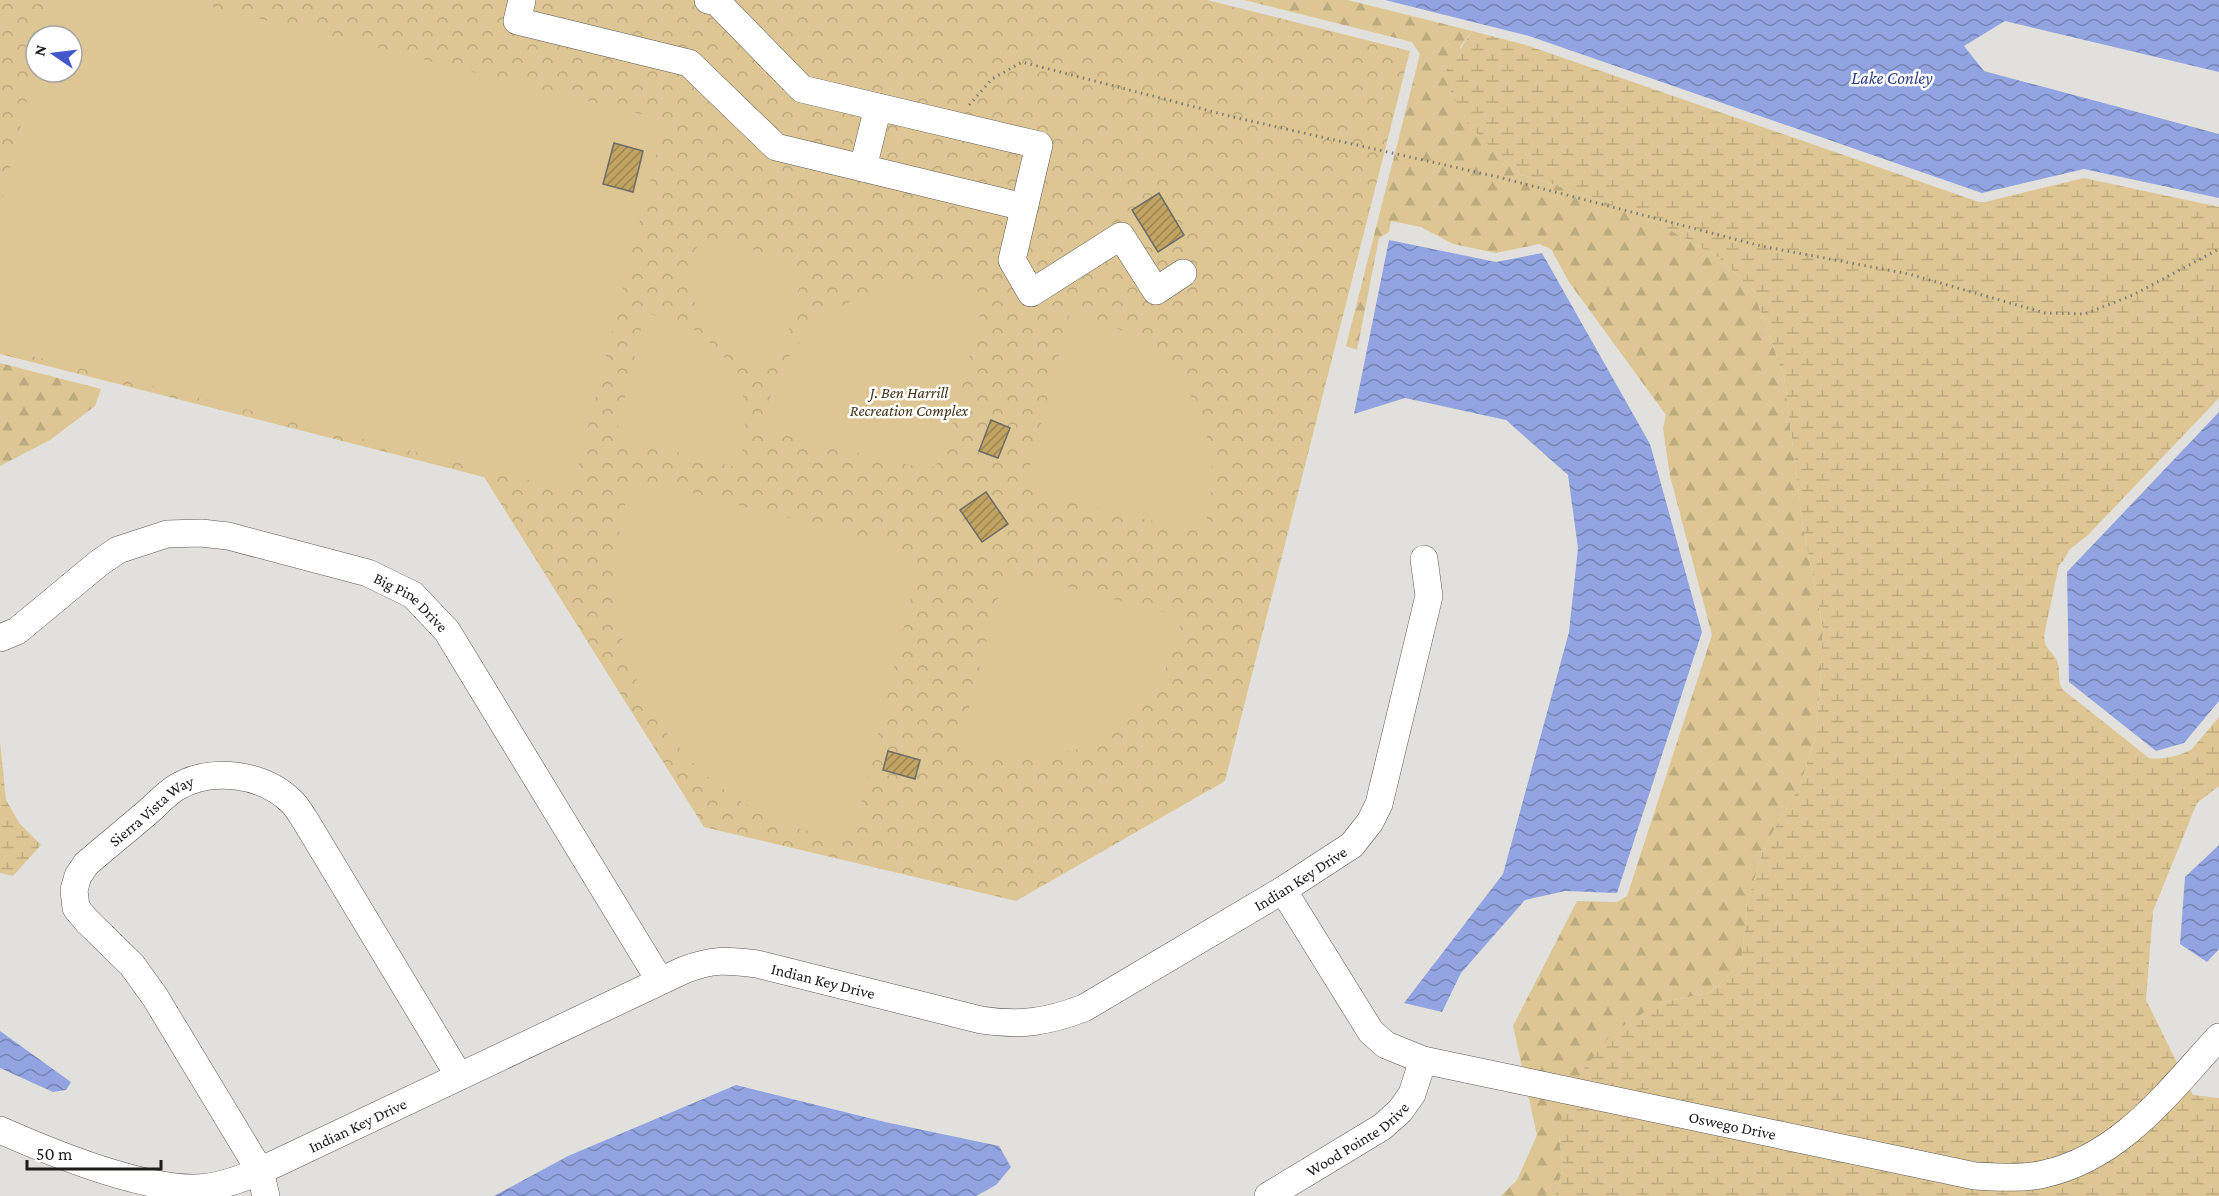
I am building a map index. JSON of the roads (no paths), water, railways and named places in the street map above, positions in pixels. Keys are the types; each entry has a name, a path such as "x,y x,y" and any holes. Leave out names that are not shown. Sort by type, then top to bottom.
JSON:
{"street":[{"path":"522,0 517,21 689,63 776,147 1024,207"},
{"path":"708,0 717,2 802,88 1039,145 1012,260 1030,293 1121,236 1156,291 1183,273"},
{"path":"863,168 878,107"},
{"name":"Big Pine Drive","path":"0,638 17,631 118,550 167,534 201,533 228,536 368,573 391,583 413,595 447,631 660,981"},
{"name":"Indian Key Drive","path":"0,1130 72,1159 159,1184 193,1188 263,1183 459,1076 660,981 706,962 728,960 765,966 981,1020 1004,1023 1026,1024 1054,1019 1084,1008 1283,890 1352,845 1370,822 1379,804 1429,596 1424,559"},
{"name":"Sierra Vista Way","path":"263,1183 155,997 132,964 76,908 74,890 78,876 86,864 176,788 195,779 215,775 238,776 257,780 276,789 292,802 459,1076"},
{"name":"Oswego Drive","path":"1283,890 1371,1032 1386,1045 1423,1060 1975,1176 2007,1178 2044,1174 2081,1161 2110,1146 2139,1122 2219,1037"},
{"name":"Wood Pointe Drive","path":"1268,1196 1382,1127 1400,1111 1412,1094 1423,1060"}],"water":[{"name":"Lake Conley","path":"1385,0 2219,0 2219,72 2005,21 1964,46 1984,71 2219,134 2219,198 2084,169 1982,193 1529,36"},
{"path":"1389,240 1496,262 1542,253 1650,444 1702,632 1617,893 1565,891 1525,900 1461,973 1442,1012 1404,1003 1503,874 1569,632 1578,548 1568,475 1506,420 1405,398 1354,414"},
{"path":"2219,412 2219,701 2184,743 2156,751 2069,682 2067,572"},
{"path":"2219,845 2219,949 2207,962 2180,944 2185,877"},
{"path":"0,1031 71,1082 66,1090 53,1092 0,1068"},
{"path":"736,1085 885,1122 999,1146 1011,1167 996,1185 976,1196 494,1196 568,1156"}],"park label":[{"name":"J. Ben Harrill Recreation Complex","path":"909,401"}]}
